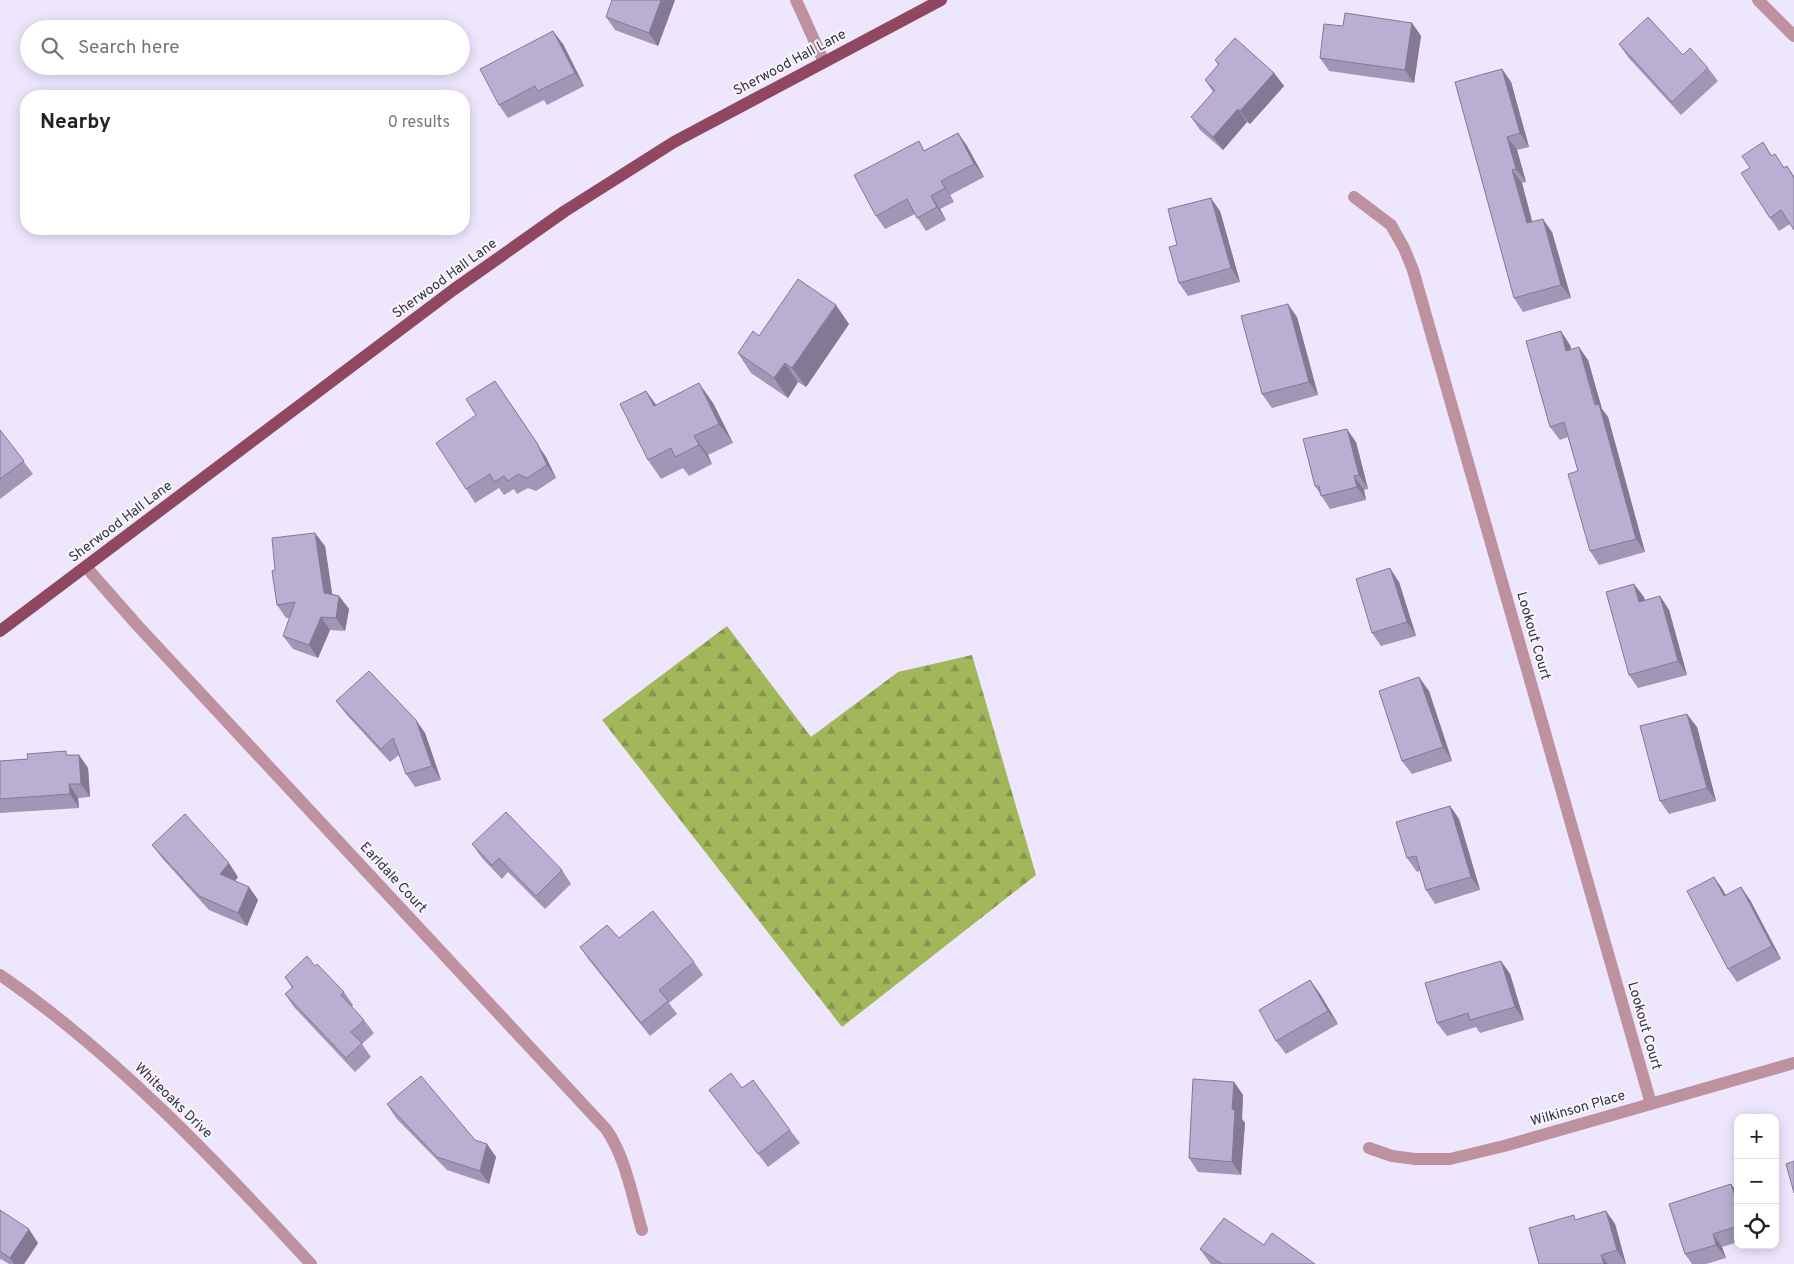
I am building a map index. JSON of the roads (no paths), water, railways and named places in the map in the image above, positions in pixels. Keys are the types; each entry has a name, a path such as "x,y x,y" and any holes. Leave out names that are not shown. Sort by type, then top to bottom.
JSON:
{"main road":[{"name":"Sherwood Hall Lane","path":"0,631 453,290 565,211 674,142 941,0"}],"street":[{"path":"796,0 824,62"},
{"path":"1758,0 1794,36"},
{"name":"Lookout Court","path":"1354,197 1391,226 1404,248 1413,270 1650,1104"},
{"name":"Earldale Court","path":"86,567 138,626 606,1129 614,1142 622,1162 642,1230"},
{"name":"Whiteoaks Drive","path":"0,975 22,990 116,1066 252,1200 311,1264"},
{"name":"Wilkinson Place","path":"1369,1148 1392,1156 1415,1159 1450,1159 1504,1146 1794,1063"}]}
